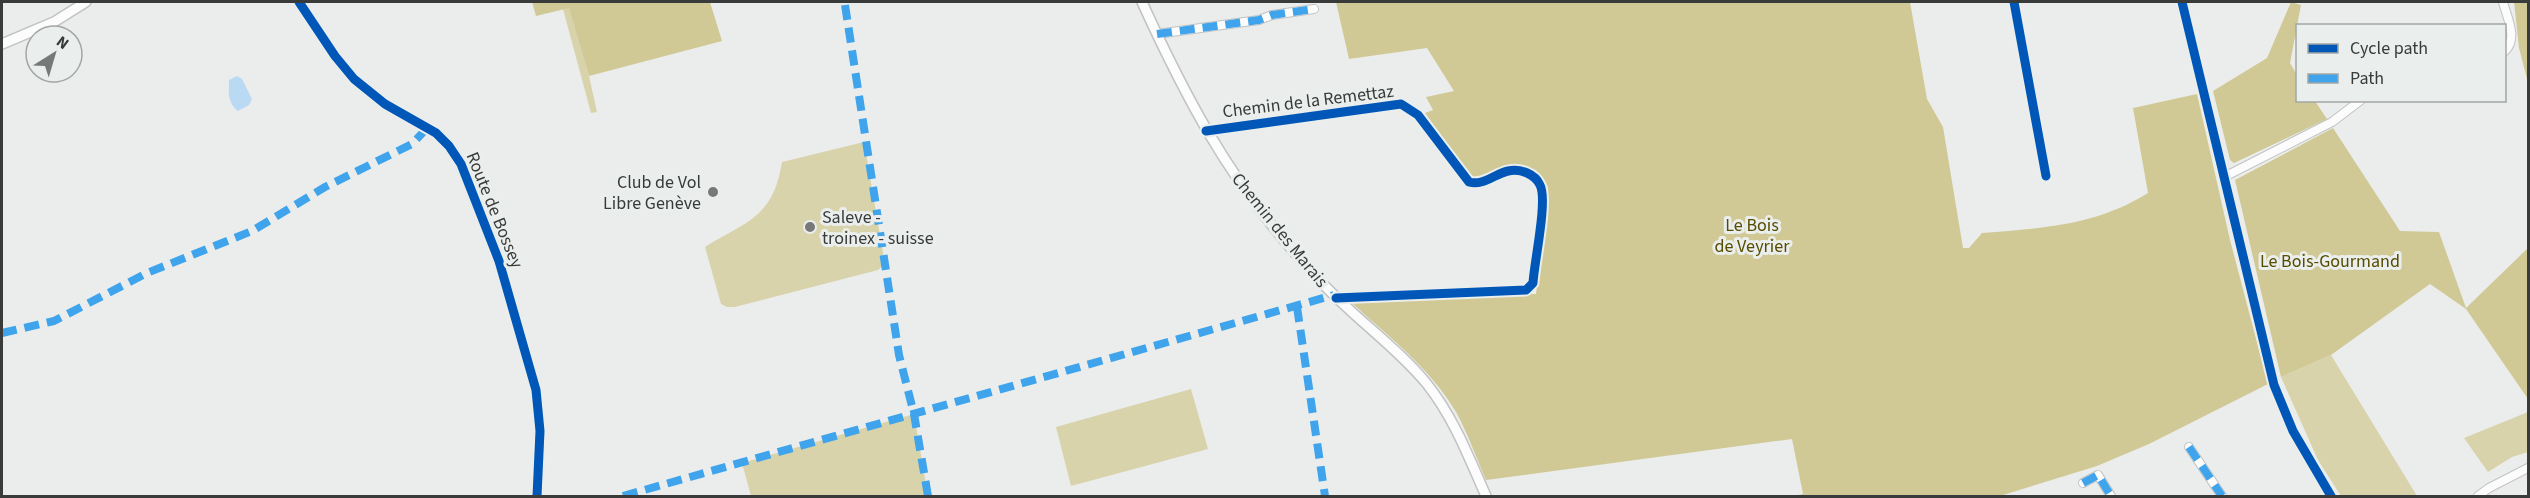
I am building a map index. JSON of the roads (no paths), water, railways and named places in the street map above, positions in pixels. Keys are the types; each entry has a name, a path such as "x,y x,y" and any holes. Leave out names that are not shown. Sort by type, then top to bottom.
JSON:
{"street":[{"path":"2,44 54,22 86,2"},
{"name":"Route de Bossey","path":"299,2 354,79 384,104 436,133 454,151 499,261 536,390 540,424 537,496"},
{"name":"Chemin des Marais","path":"1142,2 1181,86 1206,131 1268,222 1336,297 1408,363 1437,397 1459,435 1486,496"},
{"path":"2014,2 2046,176"},
{"path":"2182,2 2274,385 2293,431 2331,496"},
{"path":"2503,2 2512,35 2511,45 2506,51"},
{"path":"1157,34 1259,20 1272,15 1314,9"},
{"path":"2224,177 2332,122 2358,102"},
{"name":"Chemin de la Remettaz","path":"1206,131 1395,104 1413,109 1422,106"},
{"name":"Chemin de la Remettaz","path":"1336,297 1462,291 1521,291 1533,283 1540,225 1542,192 1540,183 1524,171 1512,170 1479,183 1469,182 1413,109"},
{"path":"2189,447 2222,496"},
{"path":"2478,496 2529,468"},
{"path":"2083,483 2098,475 2111,496"}],"water":[{"path":"237,76 242,79 252,99 249,105 238,111 230,101 229,93 229,80"}],"place":[{"name":"Club de Vol Libre Genève","path":"713,192"},
{"name":"Saleve - troinex - suisse","path":"810,227"}],"park label":[{"name":"Le Bois de Veyrier","path":"1752,235"},
{"name":"Le Bois-Gourmand","path":"2330,261"}]}
